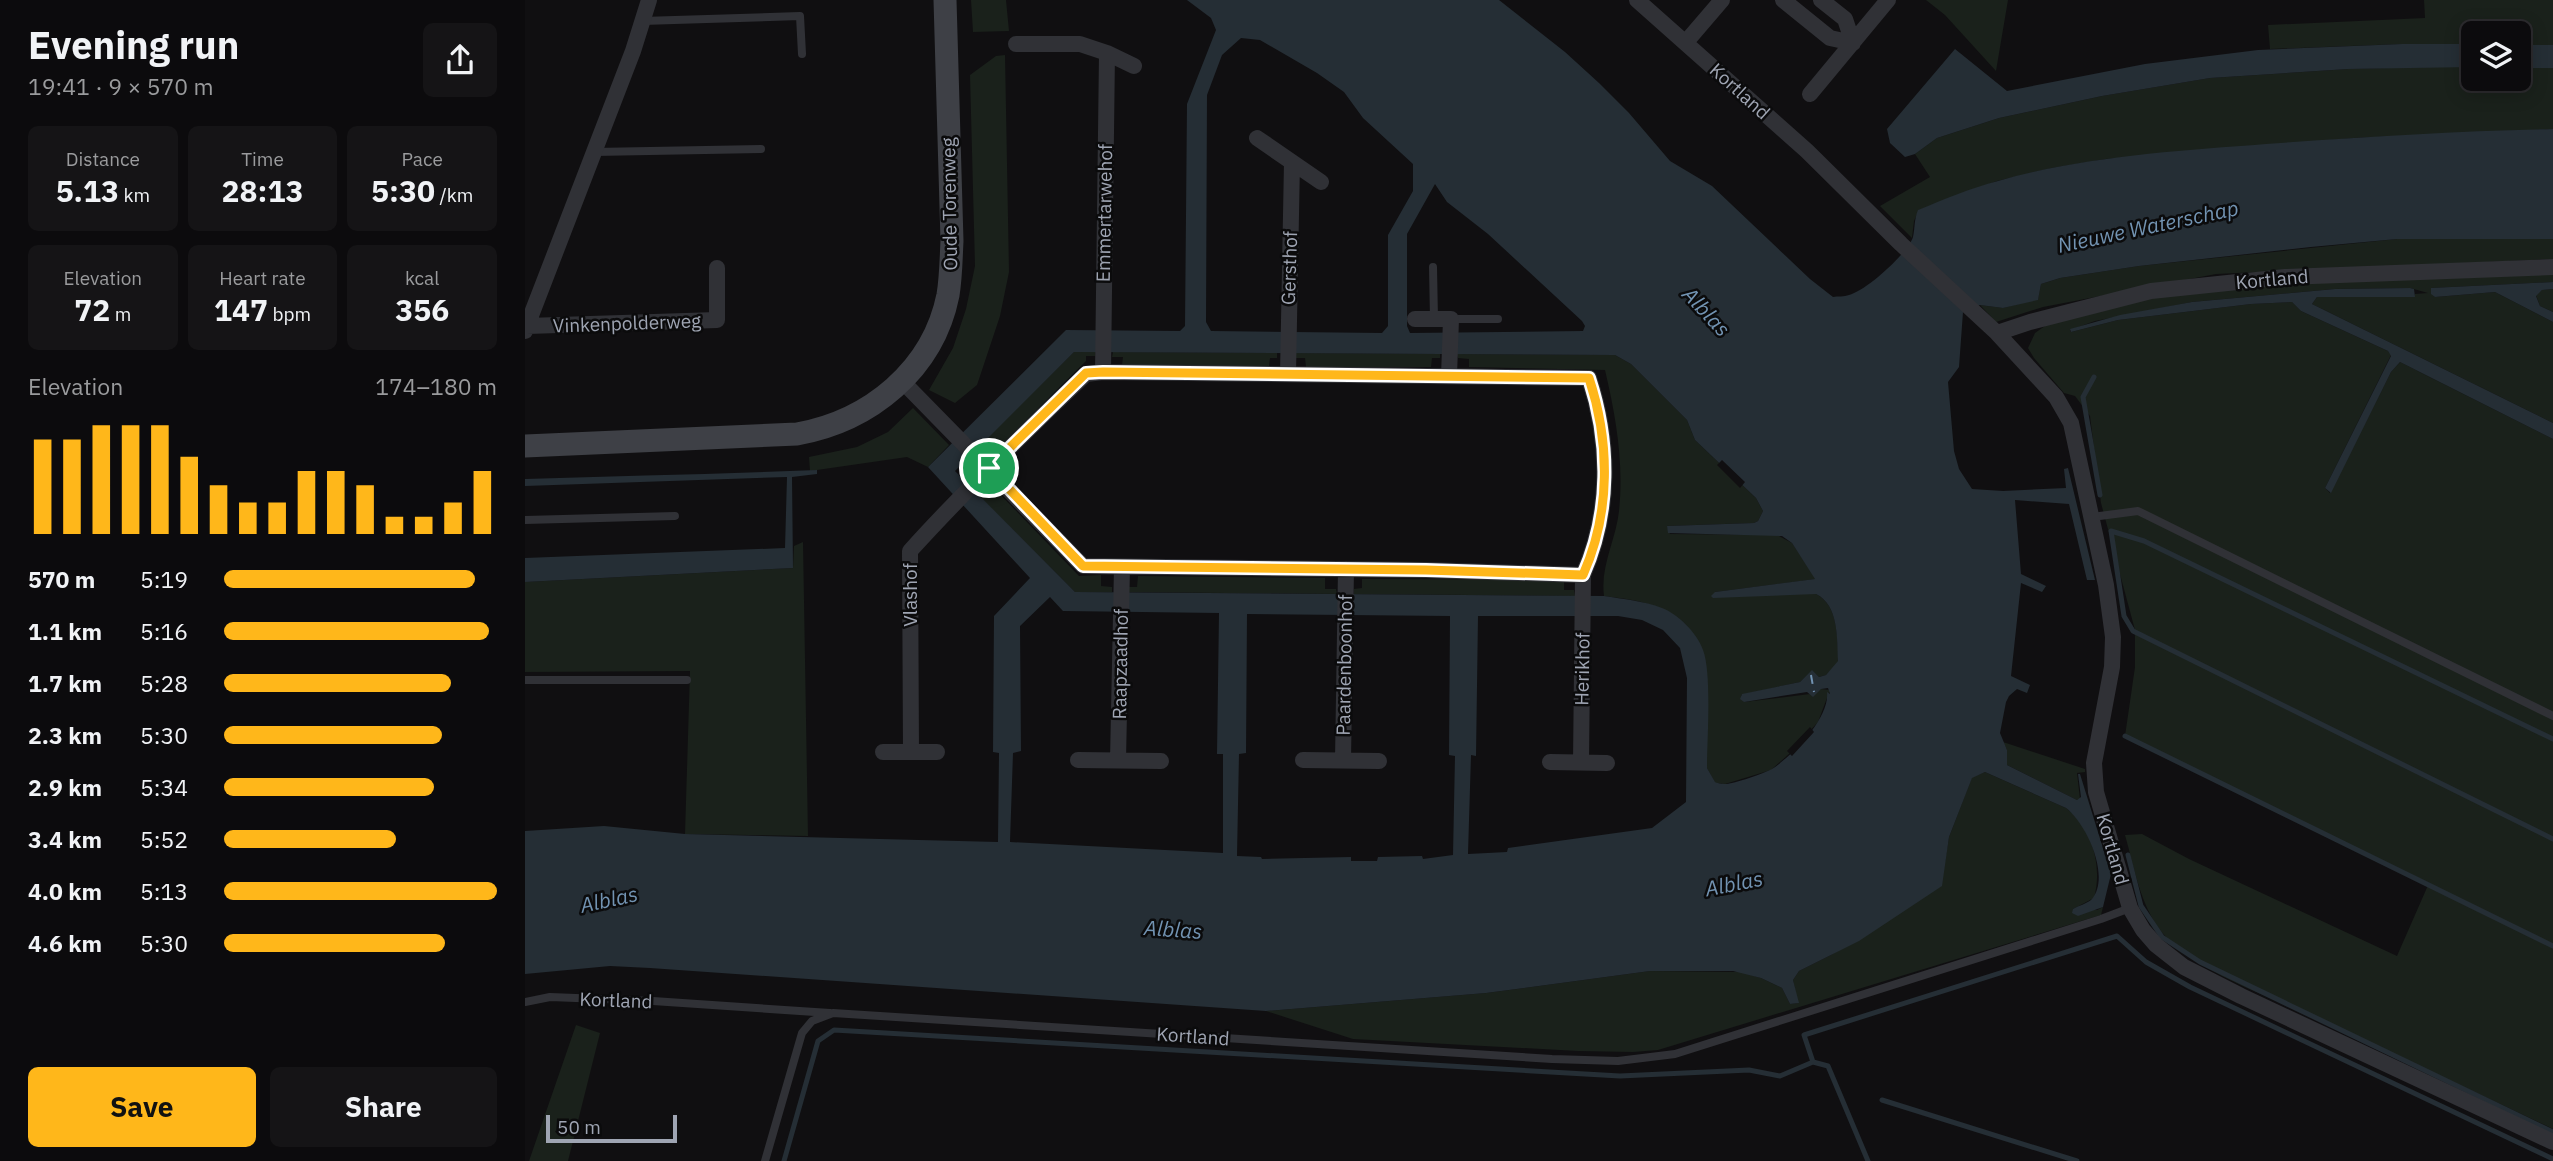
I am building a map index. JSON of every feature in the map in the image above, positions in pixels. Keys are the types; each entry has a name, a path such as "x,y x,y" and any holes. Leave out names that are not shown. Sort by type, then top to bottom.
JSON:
{"street":[{"name":"Vinkenpolderweg","path":"649,0 526,328 717,320 717,268"},
{"name":"Oude Torenweg","path":"525,446 797,434 819,430 870,407 902,381 919,361 933,337 941,317 950,278 952,241 945,0"},
{"name":"Kortland","path":"1637,0 1807,151 1901,244 1997,333 2056,397 2071,423 2106,585 2113,637 2112,667 2094,763 2096,792 2130,908 2143,930 2156,945 2184,967 2553,1142"},
{"path":"1686,42 1722,0"},
{"path":"1783,0 1830,38 1853,43"},
{"path":"1821,0 1845,19 1853,43"},
{"path":"1810,94 1888,0"},
{"path":"1016,44 1080,44 1134,66"},
{"name":"Emmertarwehof","path":"1103,364 1107,53"},
{"path":"1257,138 1321,182"},
{"name":"Gersthof","path":"1288,366 1292,162"},
{"name":"Kortland","path":"1997,333 2151,291 2285,277 2553,267"},
{"path":"1415,319 1451,323 1449,371"},
{"path":"902,381 1083,566 1583,575 1595,548 1606,463 1601,419 1589,378 1288,366 1103,364"},
{"name":"Vlashof","path":"911,752 910,551 975,482 983,463 1086,373 1103,364"},
{"name":"Raapzaadhof","path":"1118,760 1122,567"},
{"name":"Paardenboonhof","path":"1343,760 1346,569"},
{"name":"Herikhof","path":"1581,762 1583,575"},
{"path":"883,752 937,752"},
{"path":"1077,760 1161,761"},
{"name":"Paardenboonhof","path":"1303,760 1379,761"},
{"path":"1550,762 1607,763"}],"lane":[{"path":"642,21 800,16 801,54"},
{"path":"594,152 761,149"},
{"path":"1433,267 1434,319"},
{"path":"1451,323 1498,319"},
{"path":"2092,517 2139,511 2553,716"},
{"path":"525,520 675,516"},
{"path":"525,680 687,680"},
{"name":"Kortland","path":"525,1002 550,997 653,1001 1552,1059 1618,1060 1675,1054 2130,908"},
{"path":"765,1161 802,1033 812,1021 833,1013"}],"shaded area":[{"path":"971,0 1006,0 1009,31 973,32"},
{"path":"1926,0 2008,0 1996,71 1945,15"},
{"path":"2424,0 2553,0 2553,129 2354,138 2106,159 2052,168 1997,181 1919,210 1914,221 1912,238 1880,206 1930,177 1915,154 1937,138 1999,118 2102,96 2210,78 2428,67 2402,44 2270,49 2268,25 2425,18"},
{"path":"1005,55 1009,272 1000,316 977,385 955,403 929,390 953,348 966,309 975,266 970,75 996,56"},
{"path":"2397,239 2553,239 2553,259 2216,274 2043,307 1996,322 1980,305 2003,308 2038,299 2041,284 2060,278 2139,266"},
{"path":"2553,273 2553,282 2432,288 2431,291 2435,297 2495,292 2553,322 2553,423 2312,304 2317,297 2413,297 2415,294 2428,293 2410,288 2335,289 2192,302 2095,321 2070,330 2071,332 2118,320 2251,304 2292,302 2301,311 2388,351 2391,355 2325,488 2330,493 2391,372 2400,362 2553,439 2553,1129 2214,972 2180,950 2158,927 2140,890 2125,835 2142,834 2189,859 2397,956 2429,883 2125,736 2135,667 2135,630 2101,503 2090,416 2075,396 2064,393 2028,348 2035,333 2052,321 2133,301 2201,291 2269,284"},
{"path":"2553,289 2553,312 2540,306 2536,295 2542,290"},
{"path":"1095,351 1095,356 1086,356 1086,361 998,448 992,442 985,448 982,443 1074,352"},
{"path":"1113,352 1277,353 1277,358 1270,358 1269,366 1122,365 1123,357 1112,357"},
{"path":"1295,353 1440,354 1440,358 1432,358 1431,367 1306,367 1305,358 1296,358"},
{"path":"1457,354 1615,355 1631,364 1687,420 1695,440 1756,498 1763,511 1754,523 1667,526 1670,534 1777,535 1792,543 1816,579 1715,592 1816,594 1824,599 1833,614 1839,662 1826,675 1819,677 1812,671 1800,682 1741,695 1744,702 1810,694 1821,689 1830,690 1818,722 1771,770 1725,784 1715,783 1707,768 1685,624 1657,607 1604,596 1604,574 1617,522 1620,493 1616,423 1605,370 1469,367 1469,359 1458,358"},
{"path":"913,408 949,445 928,467 907,457 810,471 809,457 857,447 888,432"},
{"path":"982,488 989,496 995,489 1079,576 1101,575 1101,586 1112,587 1112,592 1075,592 976,493"},
{"path":"803,542 808,836 685,834 690,671 525,672 525,582 793,568 794,546"},
{"path":"1138,576 1325,578 1325,589 1336,589 1337,594 1129,592 1129,587 1137,587"},
{"path":"1362,579 1564,580 1564,590 1574,590 1575,596 1354,594 1354,589 1362,588"},
{"path":"2003,742 2085,769 2085,772 2077,773 2080,799 2077,800 2007,765 2007,750"},
{"path":"1985,772 2066,808 2075,816 2089,837 2097,873 2094,898 2073,909 2097,910 2103,907 2101,915 1658,1050 1578,1051 1353,1039 1266,1011 1486,993 1650,971 1741,972 1782,988 1790,1004 1798,1003 1793,980 1799,971 1831,955 1941,886 1949,837 1972,777"},
{"path":"576,1025 600,1033 568,1161 529,1161"}],"water":[{"path":"1187,0 1499,0 1565,52 1599,83 1670,161 1712,186 1810,279 1833,297 1856,292 1903,252 1913,237 1918,210 1968,190 2031,173 2098,160 2199,149 2302,141 2553,129 2553,239 2397,239 2139,266 2060,278 2041,284 2038,300 2003,308 1980,305 1963,312 1959,367 1948,382 1954,451 1959,469 1972,489 2003,491 2066,488 2064,469 2068,468 2095,580 2087,580 2069,504 2015,500 2021,574 2046,586 2042,592 2021,583 2011,676 2030,685 2027,693 2017,689 2009,696 2000,733 2007,750 2007,765 2077,800 2081,797 2080,774 2111,874 2103,907 2078,916 2072,913 2073,909 2092,899 2099,877 2094,851 2074,815 2066,808 1985,772 1972,778 1949,837 1942,886 1859,941 1799,971 1793,980 1799,1003 1790,1004 1782,988 1761,978 1733,971 1650,971 1486,993 1266,1011 610,966 525,974 525,831 604,826 685,834 998,842 999,753 993,752 994,616 1030,578 928,467 1066,330 1180,331 1185,326 1187,104 1216,30 1211,18","holes":["1241,38 1260,40 1344,92 1363,118 1413,164 1413,191 1388,235 1388,326 1382,333 1211,331 1206,322 1207,95 1222,55","1435,184 1447,202 1488,234 1585,326 1583,331 1410,333 1407,326 1407,234","1074,352 1615,355 1631,364 1687,420 1695,440 1756,498 1763,511 1754,523 1667,526 1668,533 1782,536 1792,543 1815,579 1715,592 1711,596 1816,594 1824,599 1833,614 1838,661 1826,675 1819,677 1812,670 1800,682 1742,694 1740,699 1744,702 1807,692 1813,697 1821,689 1828,688 1830,694 1827,692 1823,713 1809,735 1781,763 1756,776 1724,784 1715,782 1707,768 1708,690 1703,650 1692,631 1680,619 1655,606 1604,596 1075,592 955,471","1050,597 1063,611 1219,613 1217,754 1223,754 1223,853 1010,842 1013,753 1021,751 1020,626","1247,614 1450,616 1449,755 1455,756 1453,855 1423,859 1422,856 1378,857 1377,861 1351,861 1351,857 1262,859 1237,856 1239,754 1246,753","1478,616 1618,616 1642,620 1663,630 1680,648 1687,678 1686,802 1652,828 1508,848 1507,852 1468,854 1471,755 1476,756"]},
{"path":"2461,44 2461,67 2348,69 2210,78 2102,96 1999,118 1937,138 1915,154 1905,157 1890,143 1887,129 1955,49 2007,91 2145,64 2258,50"},
{"path":"2531,45 2553,45 2553,68 2531,68"},
{"path":"2553,282 2553,289 2542,290 2536,296 2540,306 2553,312 2553,322 2495,292 2435,297 2431,294 2431,288"},
{"path":"2335,289 2414,289 2415,297 2317,297 2312,304 2553,423 2553,439 2400,362 2391,372 2331,493 2325,488 2391,356 2388,351 2301,311 2292,302 2251,304 2118,320 2071,332 2070,329 2120,315 2192,302"},
{"path":"817,470 817,474 792,477 793,568 525,582 525,558 785,548 787,477 525,486 525,479"}],"pier":[{"path":"1722,460 1745,482 1740,488 1717,465"},
{"path":"1810,727 1814,732 1792,756 1787,751"}],"waterway":[{"path":"2094,377 2083,397 2100,495"},
{"path":"2553,739 2144,541 2111,531 2124,616 2133,631 2553,839"},
{"path":"2125,736 2553,946"},
{"path":"2128,855 2141,906 2162,937 2200,962 2553,1132"},
{"path":"1813,1062 1804,1035 2117,936 2146,962 2190,987 2553,1159"},
{"path":"784,1161 818,1041 834,1030 1620,1076 1749,1070 1780,1076 1813,1062 1828,1066 1868,1161"},
{"path":"1882,1100 2077,1161"}],"ferry route":[{"path":"1811,675 1814,692"}],"route":[{"path":"1103,372 1589,378 1601,419 1606,463 1595,548 1583,575 1426,570 1083,566 989,468 1086,373 1103,372"}],"water label":[{"name":"Nieuwe Waterschap","path":"2148,227"},
{"name":"Alblas","path":"1706,312"},
{"name":"Alblas","path":"1734,884"},
{"name":"Alblas","path":"609,900"},
{"name":"Alblas","path":"1173,930"}]}
